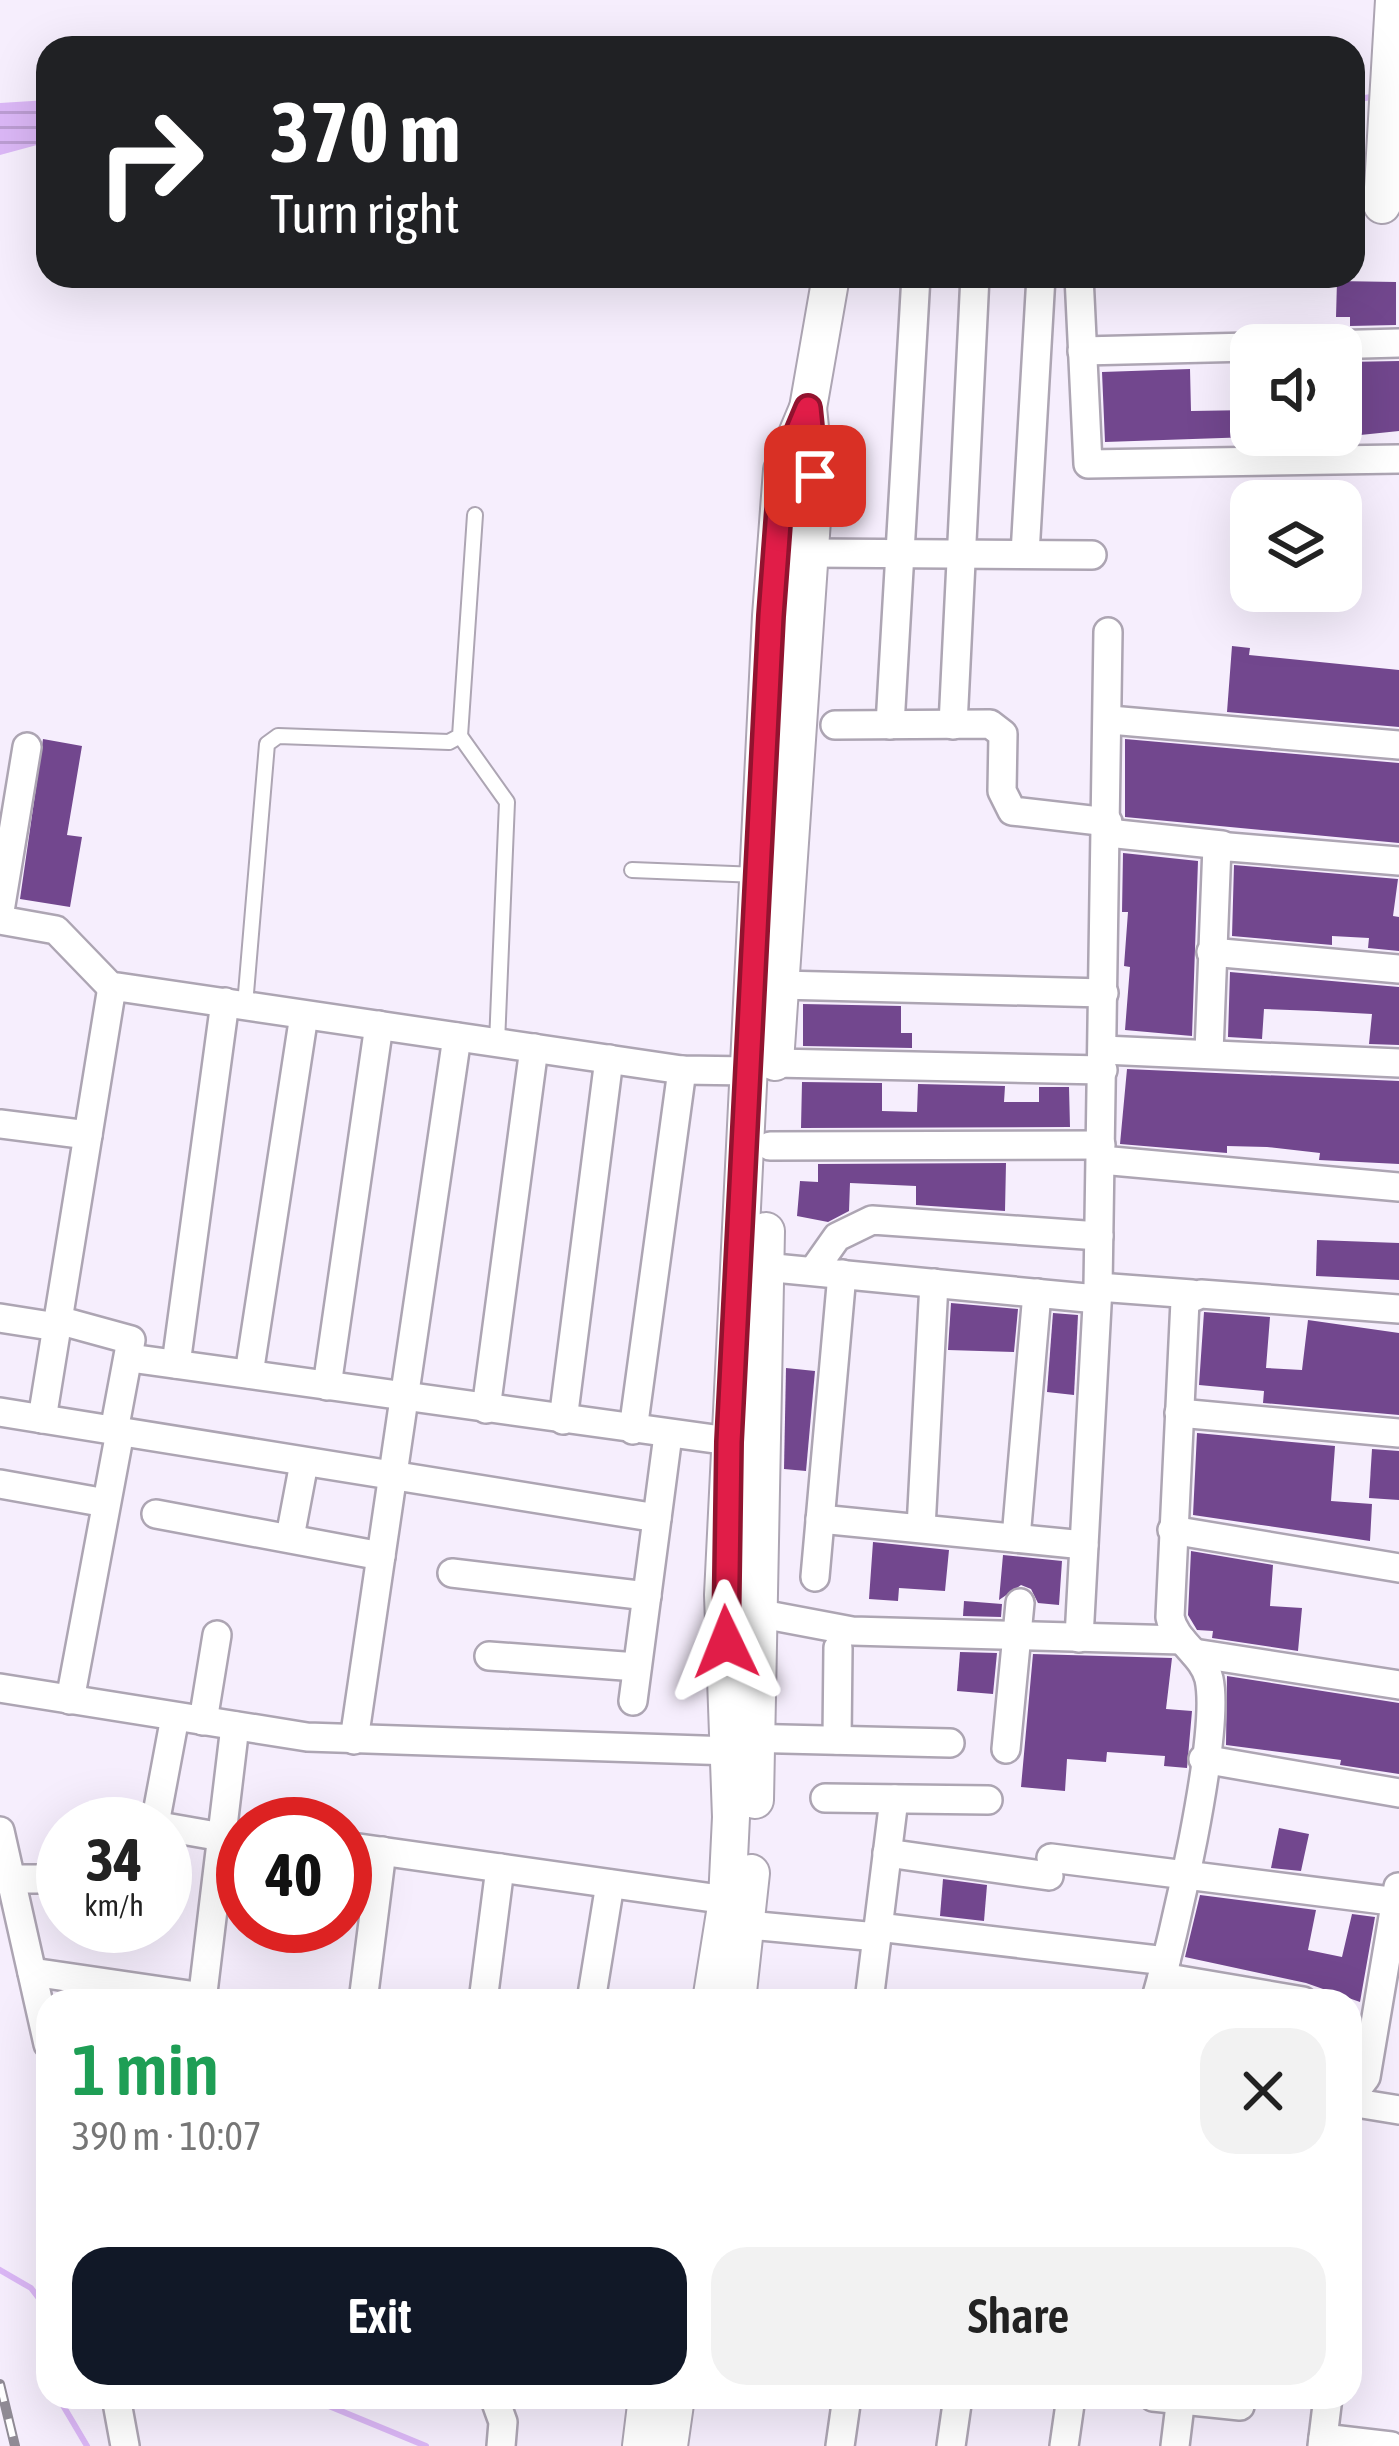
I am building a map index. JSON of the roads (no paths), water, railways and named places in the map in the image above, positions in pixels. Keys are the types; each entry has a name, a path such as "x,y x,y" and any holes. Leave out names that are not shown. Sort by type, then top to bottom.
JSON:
{"street":[{"path":"1378,205 1390,104 1394,0"},
{"path":"740,1742 723,1595 729,1442 758,1062 758,875 782,470 808,408 829,288"},
{"path":"890,725 915,288"},
{"path":"953,725 974,288"},
{"path":"1025,554 1040,288"},
{"path":"1079,288 1084,456 1096,467 1399,459"},
{"path":"1362,344 1399,343"},
{"path":"1082,351 1230,347"},
{"path":"737,1989 740,1742 757,1613 770,1146 758,1062 780,985 811,553 814,440 808,408"},
{"path":"811,553 1092,555"},
{"path":"1079,1637 1098,1293 1108,632"},
{"path":"1110,720 1399,745"},
{"path":"835,725 990,724 1003,734 1003,791 1012,811 1222,845 1399,861"},
{"path":"26,747 0,915 56,930 113,989 682,1070 758,1062 1103,1060 1209,1052 1399,1064"},
{"path":"1209,1052 1214,858 1222,845"},
{"path":"1211,952 1399,969"},
{"path":"780,985 1104,993"},
{"path":"42,1419 113,989"},
{"path":"176,1364 235,1004"},
{"path":"249,1374 304,1015"},
{"path":"327,1386 379,1025"},
{"path":"354,1740 457,1037"},
{"path":"486,1409 534,1048"},
{"path":"562,1420 609,1059"},
{"path":"633,1430 682,1070"},
{"path":"0,1124 88,1136"},
{"path":"770,1146 1101,1153 1399,1187"},
{"path":"813,1271 837,1237 872,1220 1099,1236"},
{"path":"764,1267 1037,1293 1192,1294 1399,1309"},
{"path":"815,1577 842,1274"},
{"path":"921,1528 934,1283"},
{"path":"1016,1538 1037,1293"},
{"path":"1160,1963 1186,1871 1209,1679 1170,1617 1185,1301 1192,1294"},
{"path":"0,1318 58,1323 128,1337 133,1343 70,1700"},
{"path":"130,1358 729,1442"},
{"path":"0,1412 657,1519"},
{"path":"1179,1413 1399,1432"},
{"path":"633,1701 668,1436"},
{"path":"290,1537 304,1463"},
{"path":"0,1484 106,1503"},
{"path":"157,1514 381,1556"},
{"path":"820,1519 1084,1545"},
{"path":"1172,1530 1399,1568"},
{"path":"452,1573 647,1596"},
{"path":"1006,1749 1020,1603"},
{"path":"757,1613 852,1631 1079,1637 1188,1647 1399,1685"},
{"path":"163,1797 217,1635"},
{"path":"838,1648 838,1740"},
{"path":"489,1656 638,1666"},
{"path":"0,1688 354,1740 950,1742"},
{"path":"227,1797 235,1726"},
{"path":"1203,1759 1399,1793"},
{"path":"825,1798 988,1800"},
{"path":"870,1989 894,1799"},
{"path":"0,1831 36,1990"},
{"path":"372,1850 610,1884 738,1913 1160,1963 1211,1985 1234,1989"},
{"path":"372,1880 382,1851"},
{"path":"887,1853 1050,1867 1186,1871 1398,1895 1362,2083"},
{"path":"485,1989 500,1868"},
{"path":"11,1879 36,1879"},
{"path":"593,1989 610,1884"},
{"path":"715,1989 738,1913"},
{"path":"205,1989 216,1947"},
{"path":"361,1953 362,1989"},
{"path":"32,1972 139,1989"},
{"path":"1362,2102 1399,2110"},
{"path":"118,2409 125,2446"},
{"path":"498,2409 503,2422 501,2446"},
{"path":"641,2446 646,2409"},
{"path":"669,2446 674,2409"},
{"path":"840,2446 845,2409"},
{"path":"952,2446 957,2409"},
{"path":"1064,2446 1069,2409"},
{"path":"1173,2409 1175,2446"},
{"path":"1327,2409 1323,2442 1391,2446"}],"lane":[{"path":"475,515 460,736 507,802 497,1043"},
{"path":"235,1004 267,744 278,736 448,742 460,736"},
{"path":"632,870 758,875"}],"waterway":[{"path":"1365,98 1377,96"},
{"path":"0,2270 36,2294"},
{"path":"65,2409 87,2446"},
{"path":"336,2409 426,2446"}],"railway":[{"path":"0,2384 15,2446"}]}
